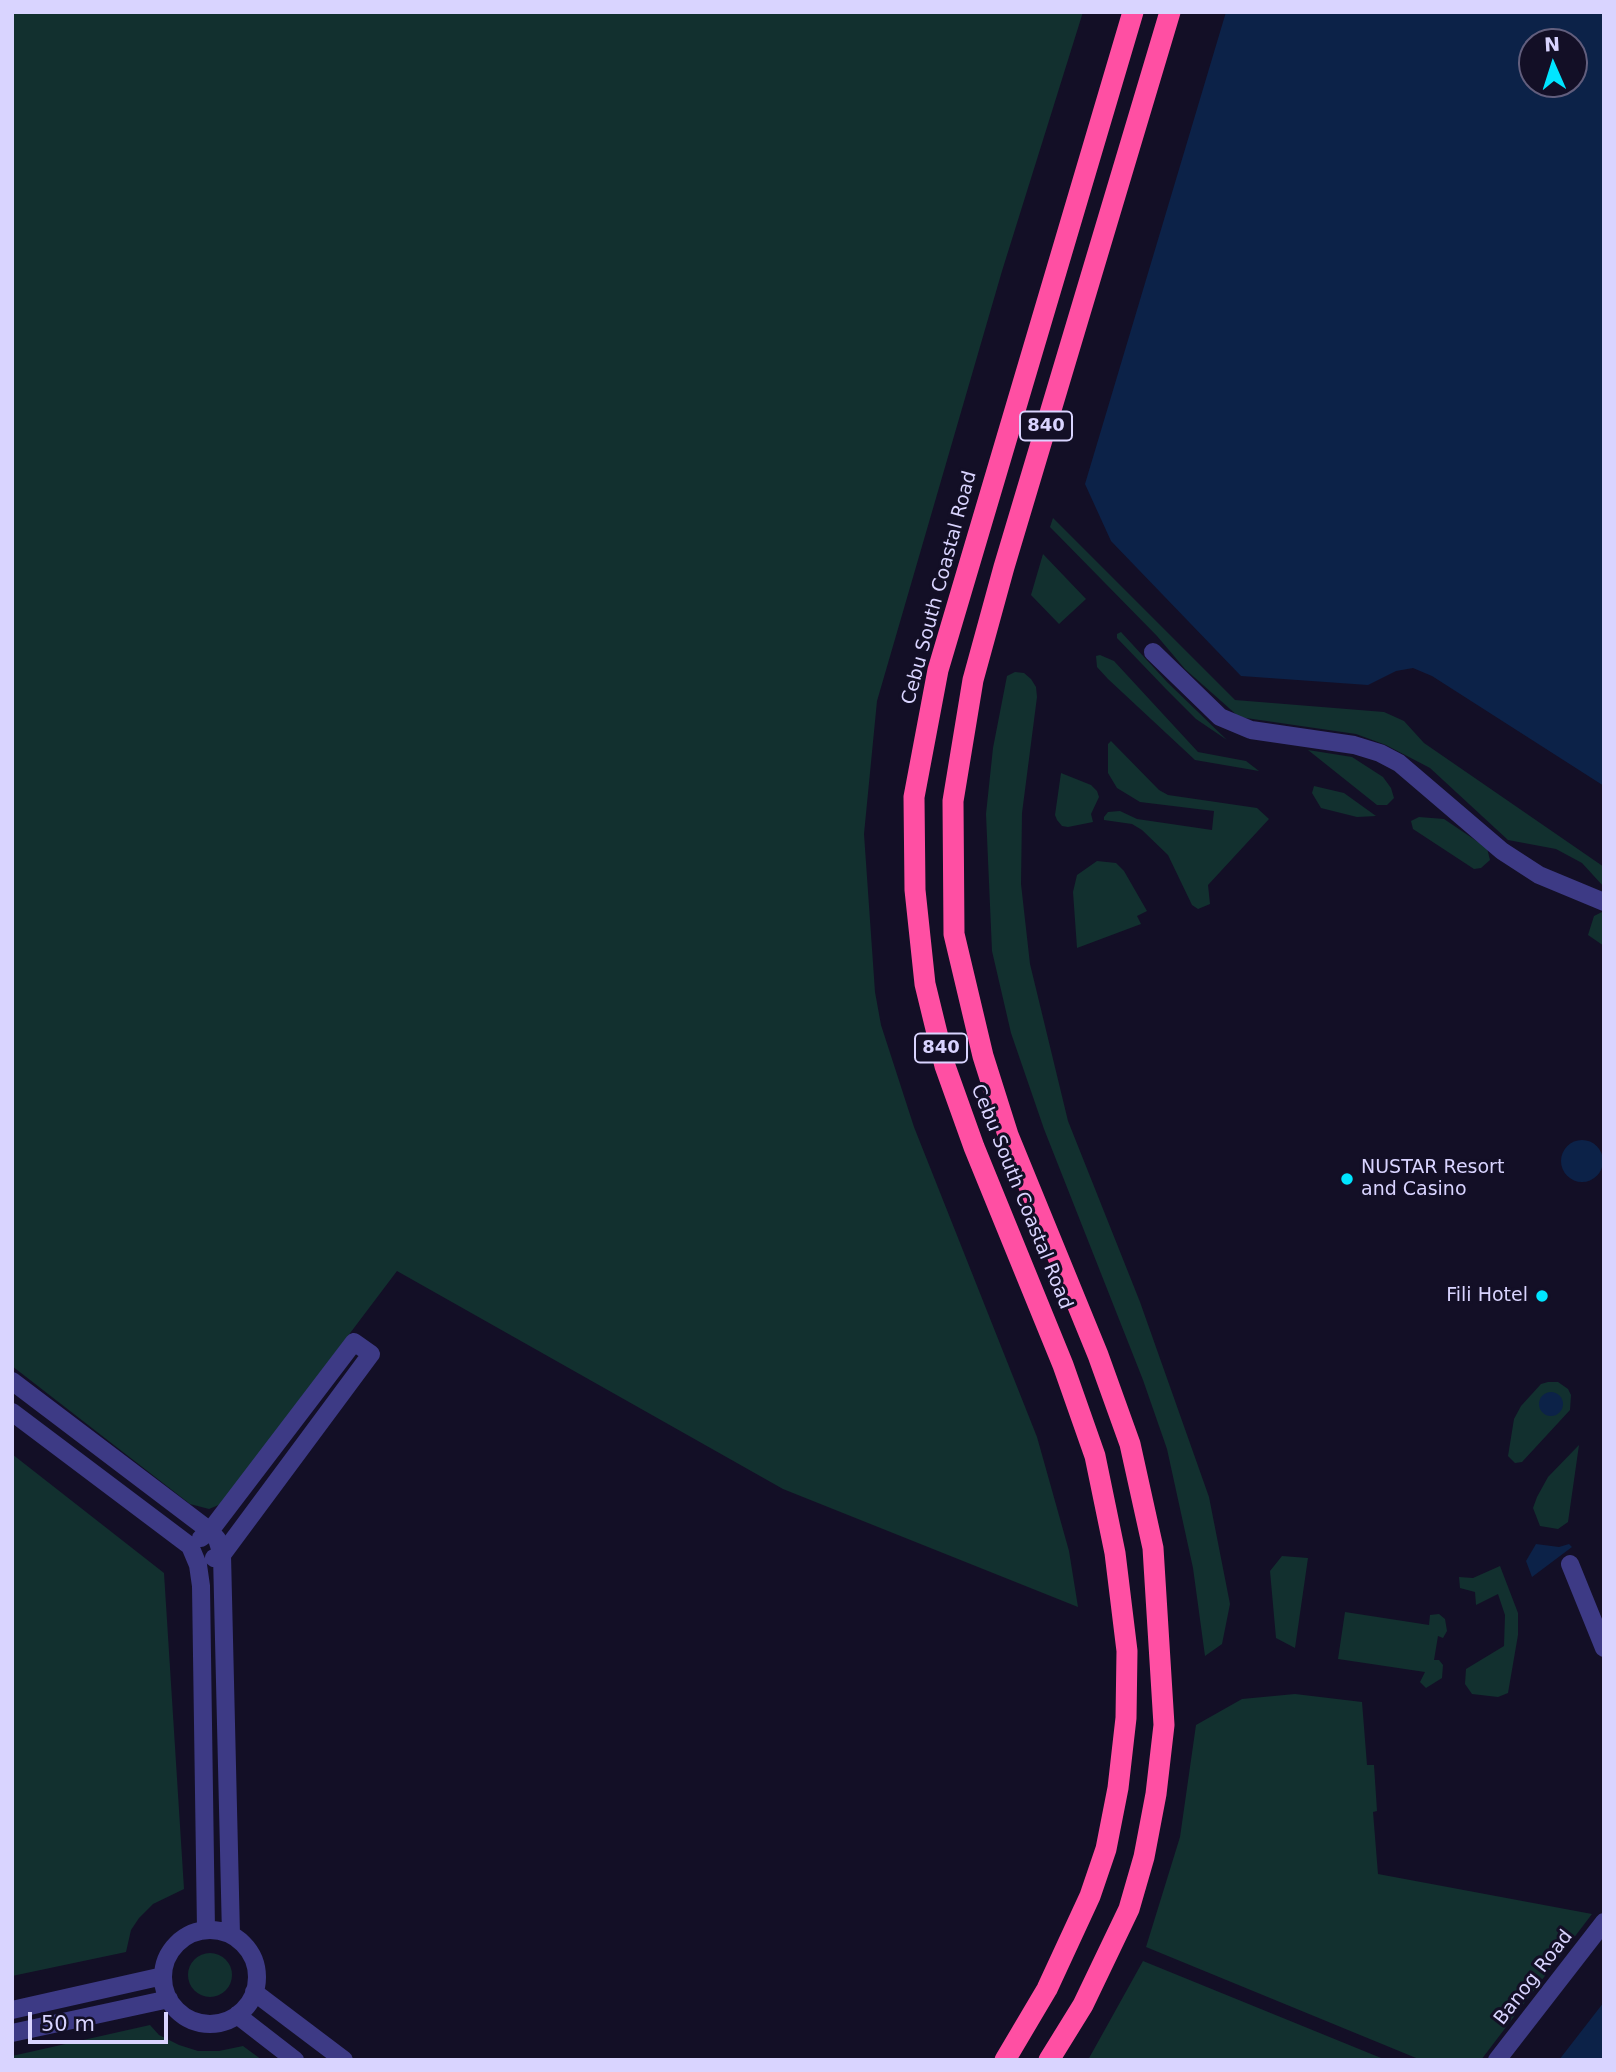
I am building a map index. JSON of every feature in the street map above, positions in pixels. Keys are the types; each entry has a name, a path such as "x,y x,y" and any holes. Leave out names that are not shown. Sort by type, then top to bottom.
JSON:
{"highway":[{"name":"Cebu South Coastal Road","path":"1005,2060 1047,1989 1090,1896 1106,1849 1118,1788 1126,1718 1127,1651 1115,1553 1095,1455 1063,1365 974,1147 945,1066 925,984 915,890 914,797 937,670 1133,12"},
{"name":"Cebu South Coastal Road","path":"1049,2060 1083,2005 1124,1920 1144,1857 1156,1794 1164,1725 1153,1548 1130,1444 1098,1355 1008,1135 983,1056 954,934 953,801 974,680 1004,567 1170,12"}],"street":[{"path":"1153,652 1220,717 1251,730 1354,745 1380,753 1399,763 1502,851 1539,875 1604,902"},
{"path":"190,1546 210,1531 354,1342 371,1354 222,1555 198,1565"},
{"path":"12,1381 217,1539 222,1555 231,1935"},
{"path":"12,1412 190,1546 198,1565 201,1586 206,1930"},
{"path":"1570,1564 1604,1648"},
{"name":"Banog Road","path":"1497,2060 1604,1922"},
{"path":"206,1930 231,1935 251,1955 257,1973 254,1992 237,2015 219,2023 199,2022 181,2014 169,1999 163,1976 167,1959 177,1943 206,1930"},
{"path":"12,2010 163,1976"},
{"path":"254,1992 344,2060"},
{"path":"12,2033 169,1999"},
{"path":"237,2015 295,2060"}],"green space":[{"path":"12,12 1083,12 1002,271 877,701 864,834 875,992 881,1025 914,1127 1037,1437 1069,1551 1078,1607 783,1489 397,1271 221,1504 209,1509 190,1504 12,1366"},
{"path":"1053,518 1235,700 1384,712 1404,721 1424,743 1604,867 1604,887 1582,863 1556,849 1508,840 1430,768 1386,745 1356,734 1239,717 1185,669 1157,636 1050,527"},
{"path":"1043,554 1086,599 1059,624 1031,595"},
{"path":"1121,632 1167,682 1227,740 1196,719 1165,688 1117,638 1117,634"},
{"path":"1096,656 1114,661 1198,752 1246,761 1259,771 1195,760 1097,667"},
{"path":"1015,672 1024,673 1031,679 1036,687 1037,697 1022,813 1021,884 1030,964 1068,1121 1140,1302 1209,1497 1230,1604 1222,1644 1205,1656 1193,1568 1167,1449 1143,1380 1044,1129 1011,1033 992,951 986,814 993,748 1007,676"},
{"path":"1111,741 1159,790 1168,795 1257,808 1269,819 1208,885 1210,904 1198,909 1192,905 1168,855 1142,830 1132,824 1104,820 1104,817 1108,812 1120,811 1137,819 1212,830 1214,811 1140,802 1117,788 1108,773 1108,744"},
{"path":"1308,750 1352,757 1383,777 1394,798 1387,805 1377,805"},
{"path":"1061,773 1091,785 1097,791 1099,797 1091,814 1093,822 1068,827 1062,826 1057,820 1055,815"},
{"path":"1314,786 1344,793 1376,816 1357,817 1321,808 1312,793"},
{"path":"1419,817 1444,819 1487,848 1490,860 1481,868 1474,869 1413,829 1411,821"},
{"path":"1097,861 1116,863 1124,871 1147,911 1137,916 1141,924 1077,948 1073,892 1077,875"},
{"path":"1604,911 1604,946 1588,935 1594,916"},
{"path":"1558,1382 1568,1389 1571,1395 1570,1410 1522,1462 1515,1463 1508,1456 1514,1419 1521,1406 1541,1384"},
{"path":"1579,1445 1568,1522 1558,1529 1540,1526 1533,1508 1537,1497 1548,1477"},
{"path":"12,1454 164,1573 184,1889 153,1904 139,1918 131,1930 126,1952 12,1976"},
{"path":"1282,1556 1308,1558 1295,1648 1276,1638 1270,1571"},
{"path":"1500,1566 1518,1613 1518,1635 1508,1693 1498,1697 1472,1694 1465,1684 1466,1669 1504,1646 1505,1615 1498,1594 1476,1605 1475,1592 1460,1588 1459,1577 1473,1578"},
{"path":"1345,1612 1429,1625 1430,1615 1439,1614 1445,1619 1447,1631 1443,1638 1438,1636 1434,1660 1439,1660 1443,1665 1442,1678 1426,1688 1420,1682 1425,1672 1338,1659"},
{"path":"1295,1694 1362,1702 1367,1765 1374,1765 1377,1811 1373,1812 1378,1874 1592,1914 1481,2060 1421,2060 1146,1947 1180,1837 1196,1725 1242,1699"},
{"path":"210,1953 225,1960 232,1975 225,1990 210,1997 195,1990 188,1975 195,1960"},
{"path":"1143,1961 1386,2060 1088,2060"},
{"path":"150,2025 159,2035 198,2051 219,2051 243,2046 262,2060 12,2060 12,2056"}],"water":[{"path":"1226,12 1604,12 1604,786 1432,676 1413,668 1396,671 1368,685 1241,676 1111,541 1085,484"},
{"path":"1582,1140 1597,1146 1603,1161 1597,1176 1582,1182 1567,1176 1561,1161 1567,1146"},
{"path":"1551,1392 1559,1396 1563,1404 1559,1412 1551,1416 1543,1412 1539,1404 1543,1396"},
{"path":"1536,1544 1559,1547 1569,1544 1572,1547 1532,1577 1526,1561"},
{"path":"1604,2002 1604,2060 1559,2060"}],"place":[{"name":"NUSTAR Resort and Casino","path":"1347,1179"},
{"name":"Fili Hotel","path":"1542,1296"}]}
